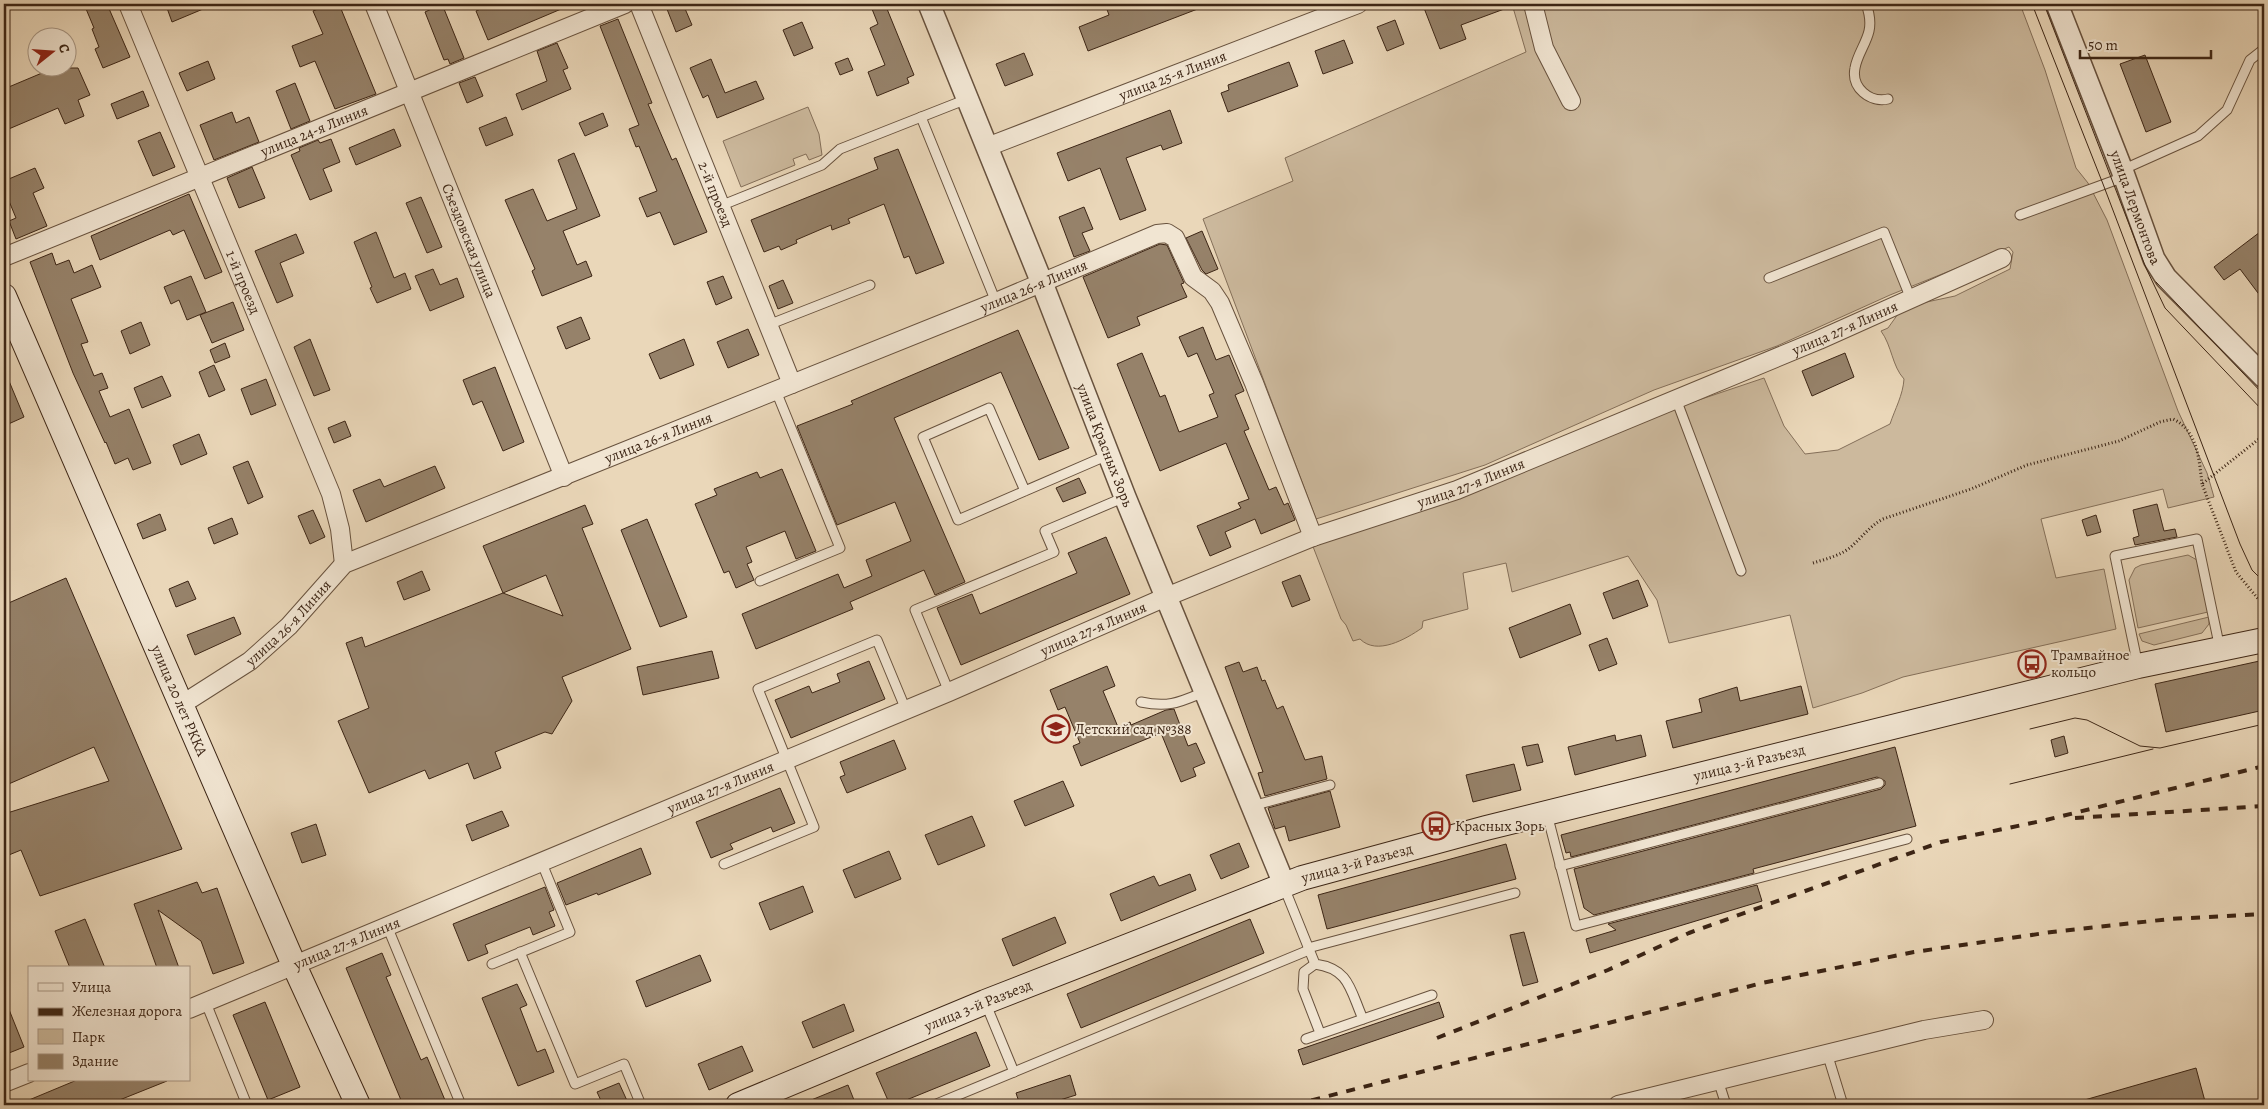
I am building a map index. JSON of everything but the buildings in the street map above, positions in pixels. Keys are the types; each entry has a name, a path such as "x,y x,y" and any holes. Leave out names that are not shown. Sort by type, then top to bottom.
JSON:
{"main road":[{"name":"улица 20 лет РККА","path":"4,296 180,705 294,965 358,1105"},
{"name":"улица 3-й Разъезд","path":"740,1105 985,1002 1284,884 1347,864 2138,666 2264,640"}],"street":[{"name":"1-й проезд","path":"128,4 331,494 340,529 344,564"},
{"name":"Съездовская улица","path":"374,4 564,477"},
{"name":"улица 24-я Линия","path":"4,257 625,4"},
{"name":"2-й проезд","path":"639,4 768,326 784,387"},
{"name":"улица Красных Зорь","path":"929,4 1042,283 1108,455 1284,884"},
{"name":"улица 25-я Линия","path":"987,147 1358,4"},
{"path":"1533,4 1544,48 1571,101"},
{"name":"улица Лермонтова","path":"2058,4 2154,259 2166,278 2264,377"},
{"name":"улица 26-я Линия","path":"180,705 250,661 289,626 344,564 996,302 1157,234 1167,233 1176,238 1193,277 1212,291 1220,303 1254,383 1314,538"},
{"name":"улица 27-я Линия","path":"190,1009 949,692 1166,597 1314,538 1457,490 1819,340 2002,258"},
{"path":"1618,1105 1924,1030 1984,1020"},
{"path":"4,1083 28,1073"}],"lane":[{"path":"1866,4 1870,15 1870,30 1854,68 1856,80 1862,92 1870,98 1879,101 1888,100"},
{"path":"2020,215 2123,174 2198,136 2227,110 2250,60 2264,49"},
{"path":"720,206 822,165 840,149 968,98"},
{"path":"921,117 996,302"},
{"path":"1769,278 1884,232 1911,299"},
{"path":"768,326 870,285"},
{"path":"760,581 840,548 784,387"},
{"path":"1676,399 1741,571"},
{"path":"1025,491 989,408 923,436 958,520 1025,491 1108,455"},
{"path":"949,692 915,610 1054,552 1045,531 1125,497"},
{"path":"2138,666 2115,556 2196,538 2220,650"},
{"path":"724,864 814,827 758,689 877,640 906,710"},
{"path":"1141,702 1160,706 1174,704 1205,691"},
{"path":"1560,866 1878,783"},
{"path":"1252,806 1330,785"},
{"path":"1546,813 1576,926 1907,839"},
{"path":"492,964 570,932 541,861"},
{"path":"1284,884 1315,964"},
{"path":"934,1105 1308,949 1515,893"},
{"path":"387,926 461,1105"},
{"path":"520,952 575,1084 624,1064 641,1105"},
{"path":"1320,1034 1303,989 1304,972 1315,964 1330,966 1344,976 1362,1019"},
{"path":"1306,1038 1432,995"},
{"path":"985,1002 1014,1072"},
{"path":"206,1003 247,1105"},
{"path":"1827,1053 1843,1105"},
{"path":"1718,1080 1726,1105"}],"path":[{"path":"1813,563 1831,558 1851,547 1872,524 1883,519 1971,489 2027,465 2119,442 2160,422 2173,419 2182,423 2192,436 2198,454 2202,484 2236,572 2264,606"},
{"path":"2202,484 2264,435"}],"green space":[{"path":"1512,4 2020,4 2045,70 2076,168 2088,183 2107,220 2178,411 2207,473 2214,497 2168,508 2163,489 2041,519 2056,578 2104,569 2116,629 1903,677 1862,693 1813,708 1790,615 1669,643 1657,600 1628,556 1512,592 1506,563 1463,573 1468,609 1423,621 1422,628 1408,637 1391,644 1375,646 1367,644 1360,639 1353,641 1346,625 1341,619 1312,544 1666,411 1764,378 1784,426 1805,454 1838,450 1890,424 1904,379 1897,368 1888,343 1881,331 1888,328 1903,307 1955,296 2010,269 2013,252 2009,247 1890,295 1777,346 1654,390 1485,465 1316,519 1203,219 1293,181 1285,158 1526,52"},
{"path":"808,107 819,134 822,155 809,160 806,154 793,159 795,165 741,187 723,141"},
{"path":"2188,555 2197,560 2208,612 2138,628 2129,580 2135,568"},
{"path":"2209,617 2209,624 2202,633 2154,645 2142,641 2139,634"}],"tram line":[{"path":"2032,4 2103,184 2240,544 2252,570 2264,582"},
{"path":"2044,4 2146,268 2165,308 2264,412"},
{"path":"2156,282 2264,395"},
{"path":"2030,729 2075,718 2087,720 2140,746 2160,748 2264,724"},
{"path":"2010,784 2153,749"}],"railway":[{"path":"1437,1038 1608,970 1689,933 1941,842 2046,820 2264,766"},
{"path":"2075,818 2264,806"},
{"path":"1294,1105 1762,983 1914,952 2052,932 2170,919 2264,914"}],"place":[{"name":"Трамвайное кольцо","path":"2032,664"},
{"name":"Детский сад №388","path":"1056,729"},
{"name":"Красных Зорь","path":"1436,826"}]}
